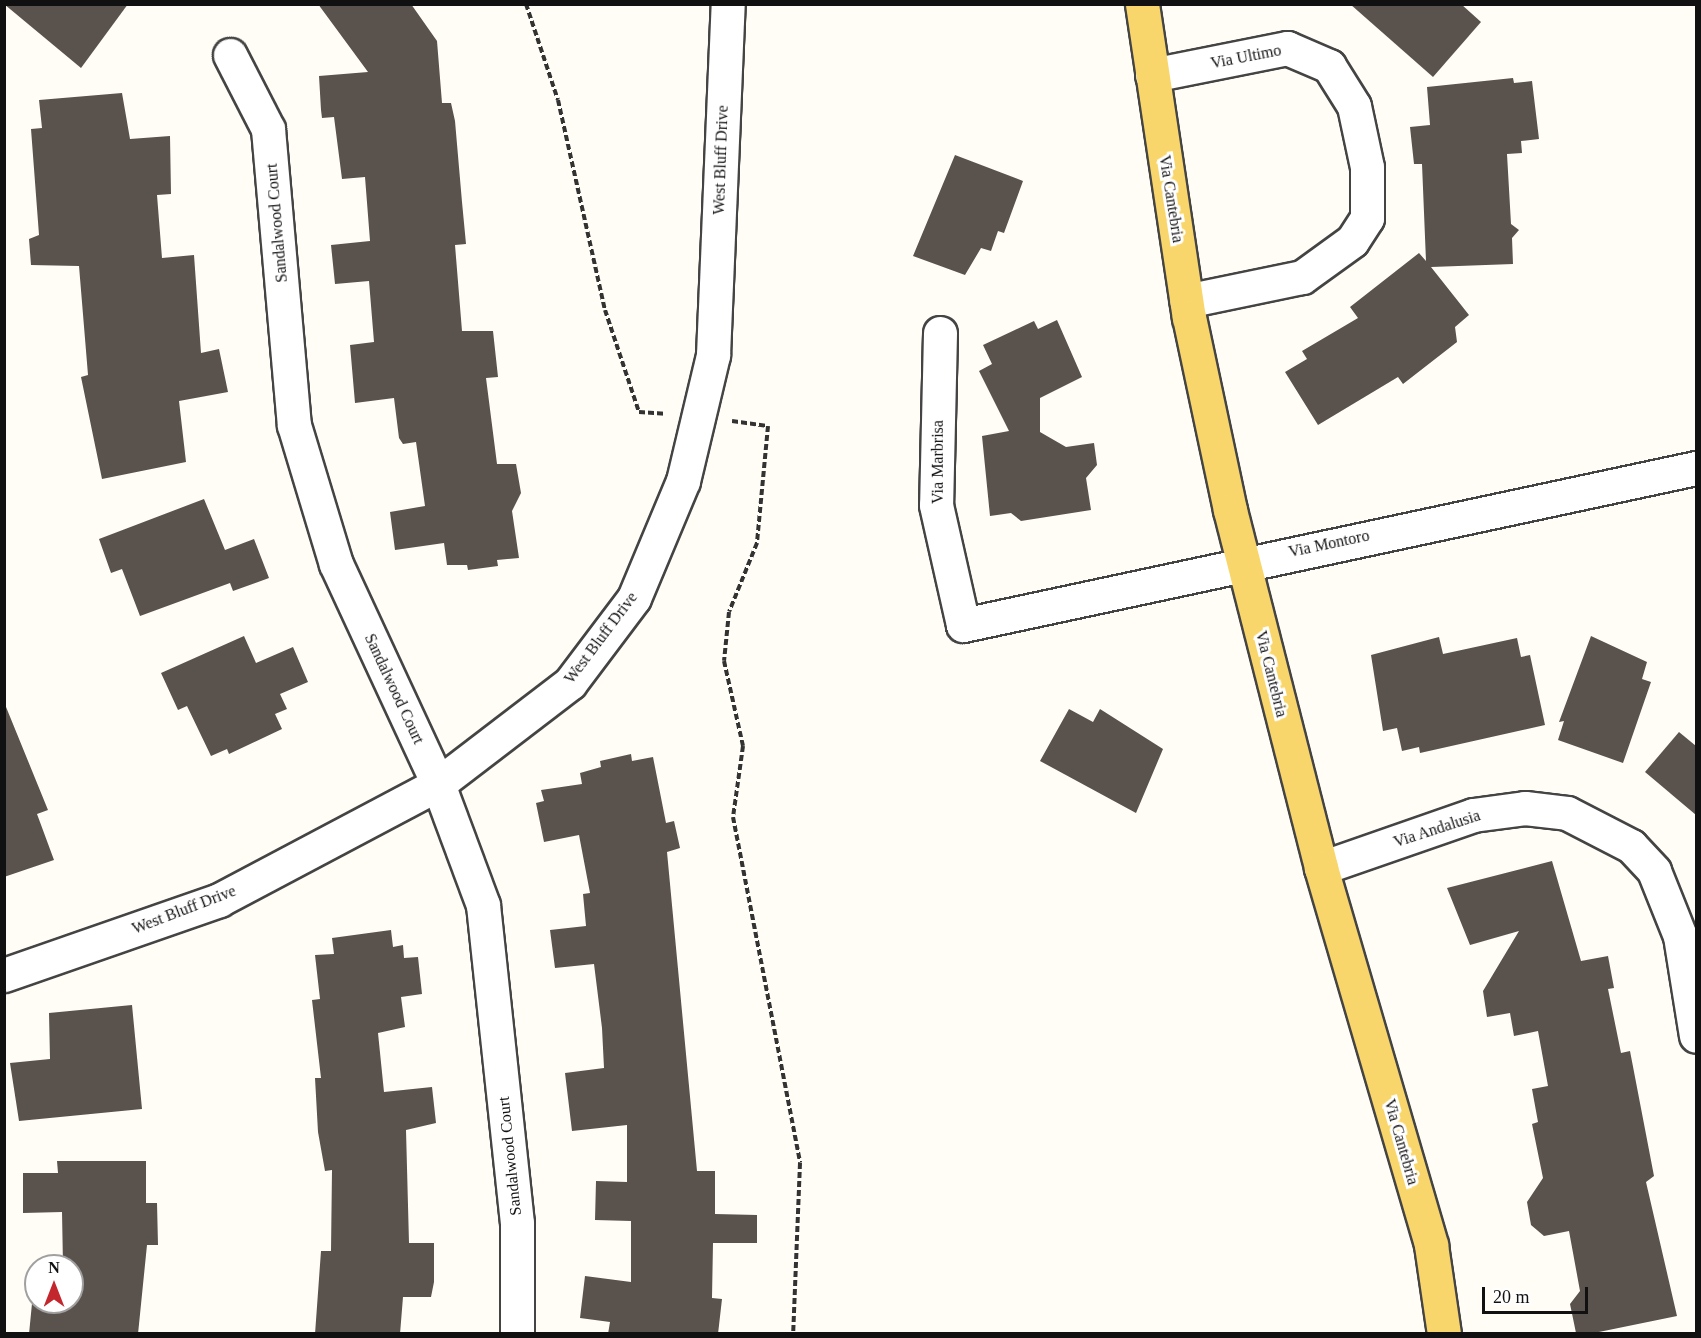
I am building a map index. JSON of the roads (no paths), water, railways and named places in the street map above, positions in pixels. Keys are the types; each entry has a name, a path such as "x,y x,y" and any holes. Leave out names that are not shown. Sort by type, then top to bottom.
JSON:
{"main road":[{"name":"Via Cantebria","path":"1142,4 1186,301 1242,562 1321,868 1431,1245 1444,1334"}],"street":[{"name":"West Bluff Drive","path":"4,975 219,900 438,784 570,683 634,597 683,481 713,355 728,4"},
{"name":"Via Ultimo","path":"1152,75 1287,48 1329,66 1354,106 1367,167 1367,218 1352,241 1302,277 1186,301"},
{"name":"Sandalwood Court","path":"230,55 268,129 294,425 336,564 438,784 483,905 517,1223 517,1334"},
{"name":"Via Marbrisa","path":"940,333 936,505 963,625"},
{"name":"Via Montoro","path":"963,625 1242,562 1696,468"},
{"name":"Via Andalusia","path":"1321,868 1473,815 1525,808 1567,813 1631,846 1654,871 1680,936 1696,1036"}]}
